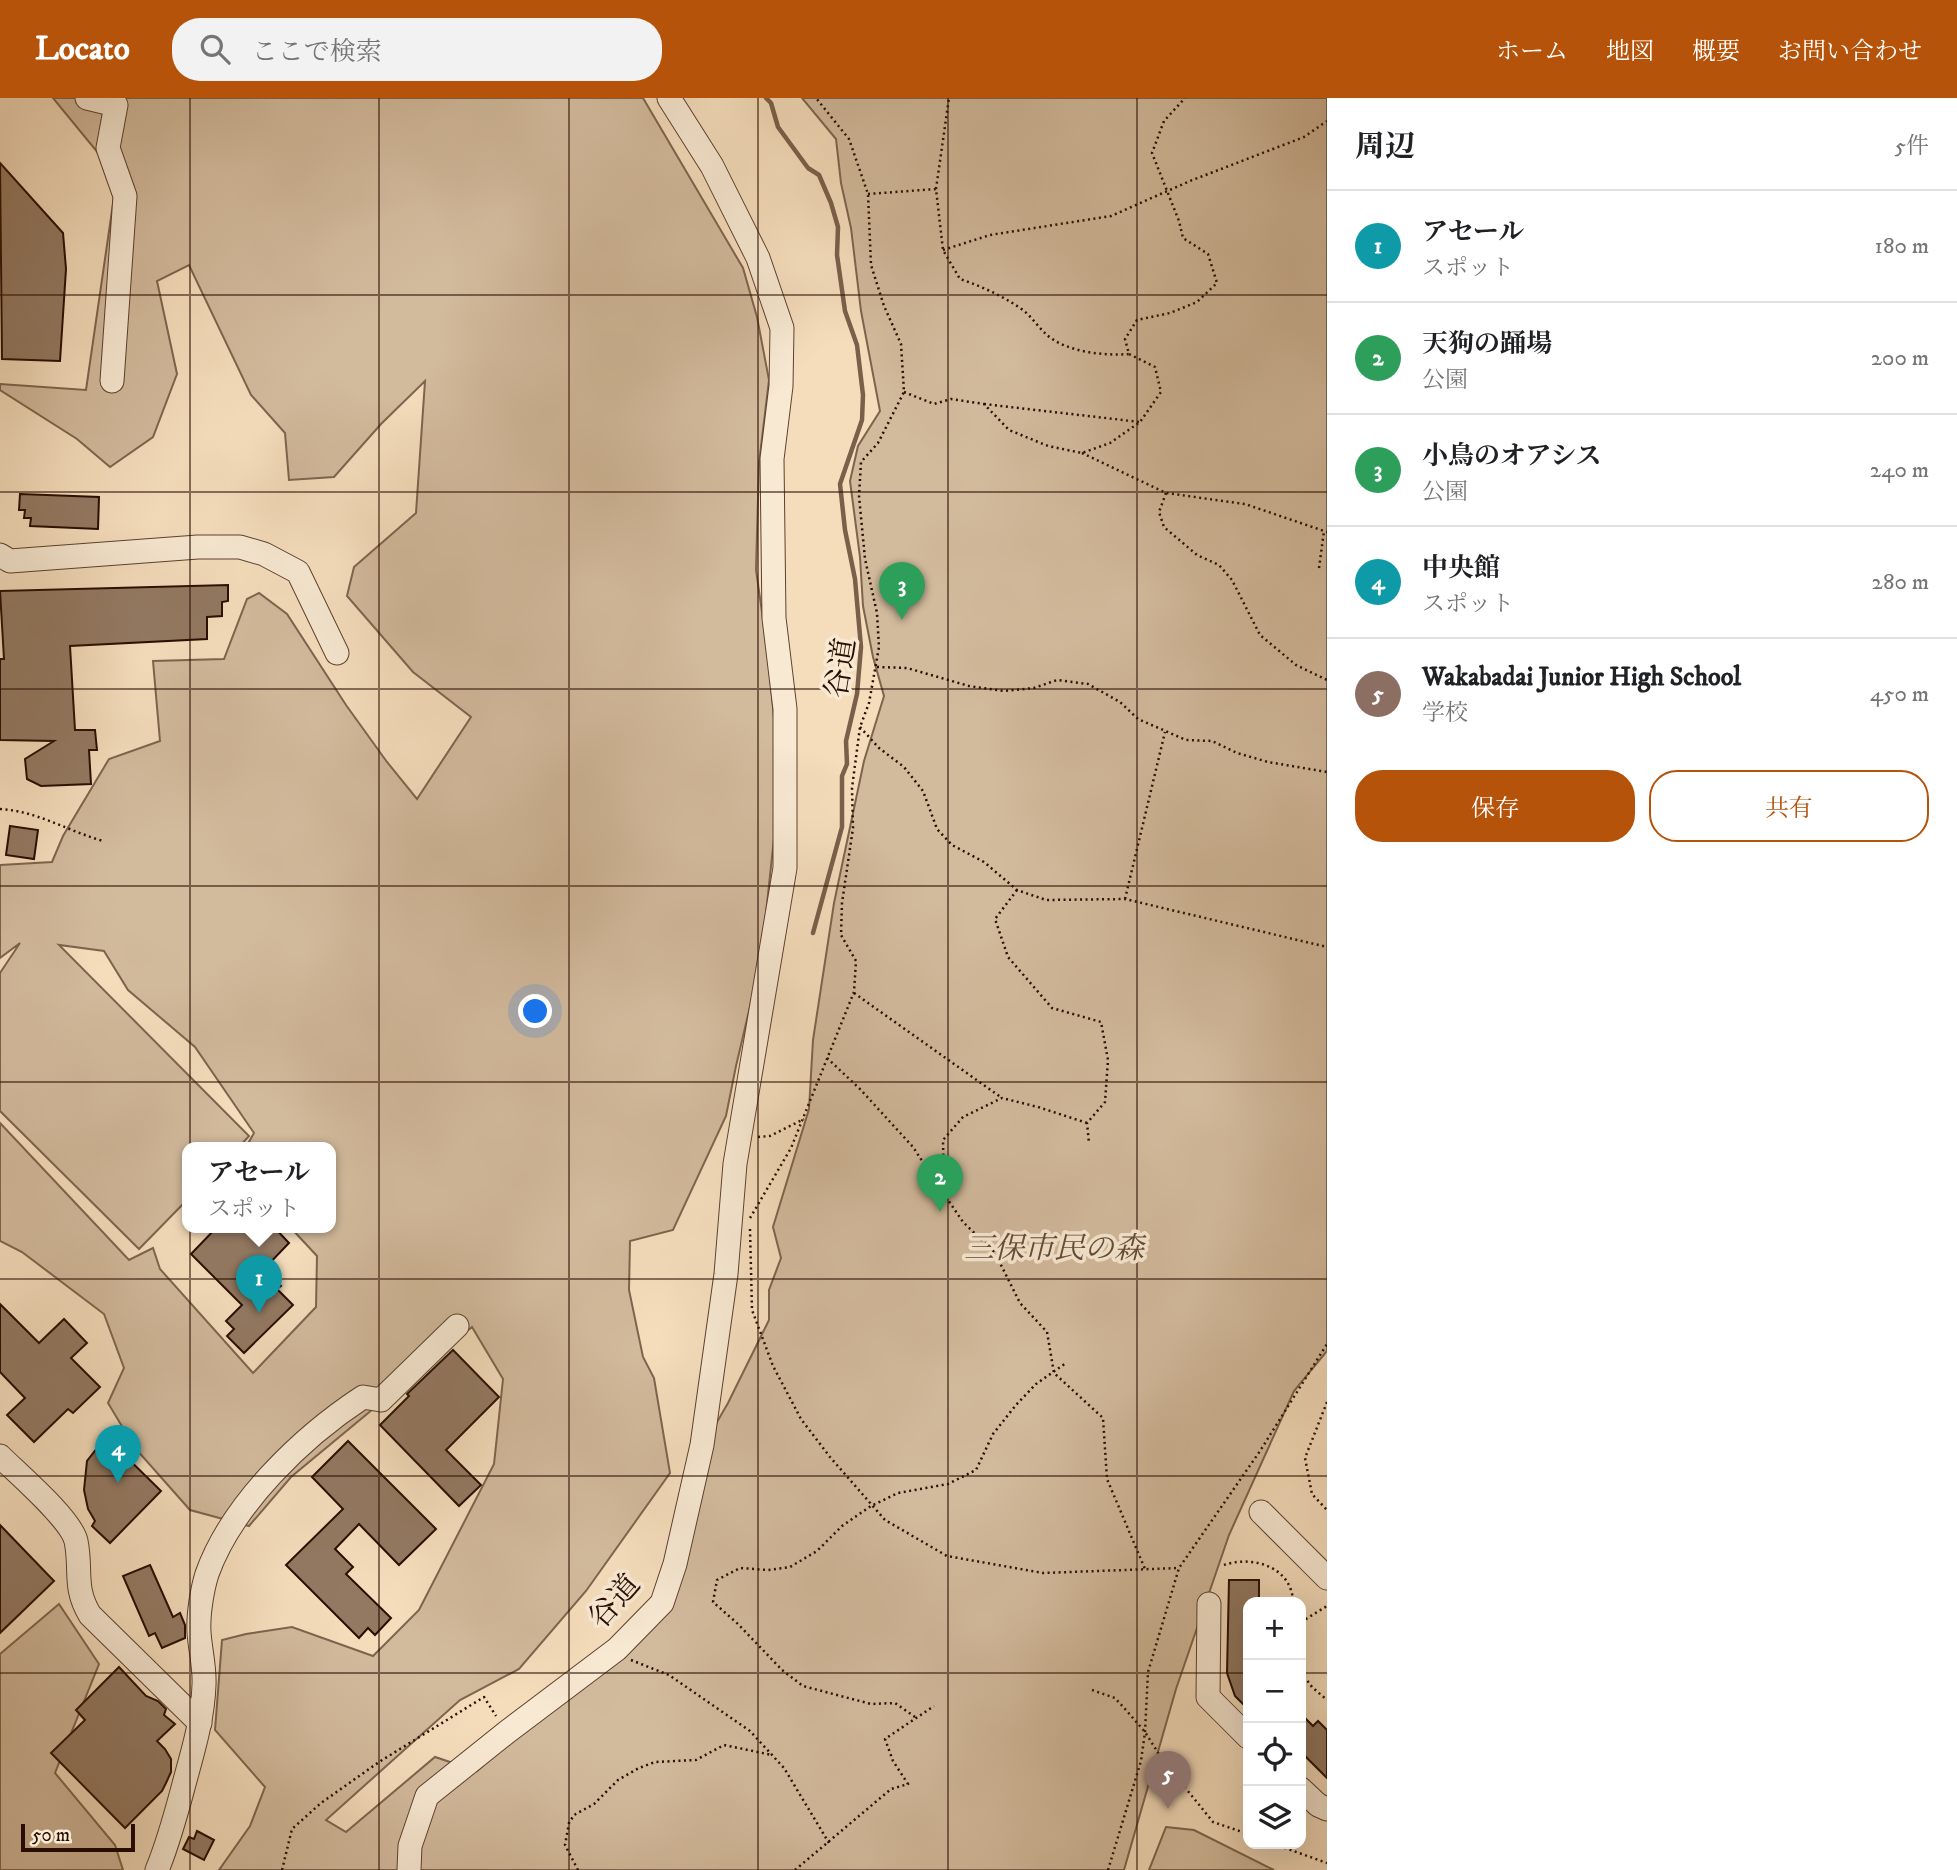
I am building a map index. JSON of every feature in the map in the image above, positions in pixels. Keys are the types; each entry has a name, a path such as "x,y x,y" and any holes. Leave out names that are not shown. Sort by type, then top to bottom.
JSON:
{"lane":[{"path":"87,98 117,102 108,148 125,196 112,382"},
{"name":"谷道","path":"409,1870 410,1846 426,1796 617,1649 662,1603 675,1564 702,1445 726,1275 739,1139 785,868 785,709 774,618 772,459 782,386 782,328 758,258 712,166 669,98"},
{"path":"0,555 10,561 198,547 240,547 264,554 298,572 337,653"},
{"path":"157,1870 168,1842 200,1723 204,1684 198,1628 207,1576 226,1532 259,1488 292,1455 343,1410 363,1397 381,1400 457,1326"},
{"path":"0,1456 57,1512 76,1539 80,1599 90,1615 200,1723"},
{"path":"1261,1512 1327,1578"},
{"path":"1209,1604 1208,1698 1243,1732"},
{"path":"1306,1794 1327,1809"}],"path":[{"name":"谷道","path":"816,98 849,139 868,194 871,265 884,306 901,344 905,372 904,392 878,443 861,462 859,496 865,559 877,613 877,667 869,703 860,727 852,788 853,828 845,869 841,935 856,961 854,992 791,1148 750,1218 752,1310 774,1366 801,1419 871,1506"},
{"path":"949,98 936,189 943,250 960,279 993,291 1026,312 1048,336 1076,349 1105,356 1129,354 1155,367 1161,391 1140,422 1110,443 1082,453"},
{"path":"1129,354 1125,339 1137,320 1170,313 1197,302 1217,283 1208,254 1183,238 1180,221 1152,153 1164,121 1185,98"},
{"path":"943,250 990,235 1111,216 1304,136 1327,121"},
{"path":"868,194 936,189"},
{"path":"904,392 934,404 951,399 1140,422"},
{"path":"984,404 1009,430 1048,446 1082,453 1166,493 1245,504 1326,531 1319,568"},
{"path":"1166,493 1159,512 1164,527 1197,555 1219,565 1233,580 1260,635 1296,665 1327,680"},
{"path":"877,667 906,668 969,686 1004,691 1034,688 1057,680 1088,684 1120,702 1138,719 1186,740 1213,741 1237,753 1268,762 1327,772"},
{"path":"860,727 878,748 904,767 923,791 933,822 944,837 952,845 984,862 1017,890 1046,900 1125,899 1327,947"},
{"path":"1125,899 1165,731"},
{"path":"0,809 45,818 73,832 103,841"},
{"path":"1017,890 995,919 1008,957 1052,1007 1101,1022 1108,1060 1105,1102 1087,1123 1089,1143"},
{"path":"854,992 1002,1098 1087,1123"},
{"path":"827,1058 860,1089 913,1147 963,1222 995,1253 1020,1303 1048,1332 1054,1373 1103,1419 1107,1479 1145,1569"},
{"path":"944,1194 943,1140 963,1117 1002,1098"},
{"path":"739,1139 770,1136 804,1119"},
{"path":"915,1717 895,1703 871,1704 803,1686 782,1670 713,1602 717,1580 740,1567 768,1570 790,1567 817,1551 842,1526 871,1506 898,1493 948,1484 976,1470 993,1434 1016,1405 1036,1384 1066,1363"},
{"path":"1327,1402 1305,1458 1312,1494 1327,1510"},
{"path":"871,1506 885,1520 947,1556 1043,1573 1179,1568"},
{"path":"1224,1565 1235,1561 1268,1565 1288,1582 1293,1597"},
{"path":"1306,1619 1327,1606"},
{"path":"617,1649 635,1663 668,1675 750,1731 784,1768 829,1843"},
{"path":"1306,1679 1327,1700"},
{"path":"1092,1690 1115,1698 1126,1710 1213,1822 1243,1832"},
{"path":"282,1870 292,1829 321,1803 379,1762 484,1698 507,1732"},
{"path":"795,1870 891,1789 908,1784 893,1760 885,1739 934,1706"},
{"path":"578,1870 565,1845 569,1823 575,1815 594,1804 618,1780 655,1762 696,1760 724,1745 773,1756"},
{"path":"1288,1849 1327,1863"}],"green space":[{"name":"三保市民の森","path":"53,98 643,98 743,268 757,317 769,380 759,463 756,570 775,729 777,810 761,960 726,1116 673,1230 630,1241 629,1290 643,1357 654,1378 670,1473 586,1591 519,1669 460,1700 326,1820 346,1832 435,1757 477,1771 549,1705 660,1594 687,1474 728,1403 769,1320 769,1290 781,1258 773,1227 809,1109 813,1040 834,903 864,761 884,696 863,606 850,481 858,446 880,411 861,311 836,139 802,98 1327,98 1327,1351 1294,1391 1229,1535 1176,1689 1124,1870 219,1870 250,1826 265,1787 215,1730 222,1640 292,1627 373,1656 419,1610 494,1464 503,1379 472,1327 291,1477 249,1526 190,1510 135,1448 108,1403 124,1368 104,1314 22,1252 0,1241 0,1123 129,1260 153,1248 160,1269 253,1373 316,1307 317,1256 296,1233 336,1233 336,1142 249,1142 254,1133 195,1047 128,990 104,951 59,945 249,1136 244,1142 182,1142 182,1205 139,1249 0,1111 0,973 20,943 0,958 0,865 52,862 63,836 109,759 160,741 153,661 224,659 247,599 259,593 287,614 346,705 417,799 471,717 413,672 347,596 354,567 416,513 425,381 381,424 334,477 289,480 285,433 251,395 189,265 157,281 177,374 153,437 110,467 77,439 0,390 0,384 86,390 117,176"},
{"path":"59,1604 99,1664 55,1773 115,1845 123,1870 0,1870 0,1654"},
{"path":"1166,1827 1194,1830 1274,1870 1149,1870"}],"building":[{"path":"0,163 63,233 66,269 60,361 2,359"},
{"path":"20,494 99,497 98,529 30,526 31,518 24,518 25,510 19,510"},
{"path":"228,585 228,601 222,602 222,616 207,617 207,639 70,646 75,730 95,730 97,750 89,750 91,784 41,786 27,779 25,759 54,741 0,740 0,659 4,659 0,591"},
{"path":"10,826 38,830 34,859 6,855"},
{"path":"211,1233 280,1233 289,1243 264,1269 281,1286 277,1289 293,1305 244,1353 227,1336 234,1329 226,1321 242,1305 191,1254"},
{"path":"0,1304 39,1343 64,1319 87,1343 71,1358 100,1387 73,1413 68,1409 34,1442 7,1415 25,1398 0,1372"},
{"path":"453,1350 499,1397 446,1450 481,1485 459,1506 380,1425 409,1396 407,1394"},
{"path":"106,1437 161,1491 110,1543 92,1526 95,1521 88,1509 84,1490 87,1461"},
{"path":"348,1441 436,1529 399,1565 359,1524 335,1549 353,1567 346,1574 391,1618 375,1635 368,1628 359,1638 286,1565 343,1509 312,1477"},
{"path":"0,1525 54,1581 0,1633"},
{"path":"150,1565 173,1617 180,1613 185,1625 185,1638 162,1648 155,1633 149,1636 123,1576"},
{"path":"1229,1580 1259,1580 1259,1597 1243,1597 1243,1704 1235,1696 1227,1673"},
{"path":"119,1667 146,1696 158,1701 166,1709 164,1715 175,1724 157,1741 171,1759 171,1772 166,1783 162,1791 125,1828 51,1753 85,1720 76,1710"},
{"path":"1306,1719 1313,1726 1318,1721 1327,1730 1327,1778 1306,1757"},
{"path":"197,1831 214,1840 204,1860 183,1849 189,1837 194,1839"}],"waterway":[{"path":"766,98 771,103 778,127 808,168 819,175 831,203 838,227 837,255 845,311 857,345 863,395 862,420 840,484 845,530 855,579 861,647 857,694 846,741 847,764 842,776 842,827 813,933"}],"place":[{"name":"小鳥のオアシス","path":"902,620"},
{"name":"天狗の踊場","path":"940,1212"},
{"name":"アセール","path":"259,1313"},
{"name":"中央館","path":"118,1483"},
{"name":"Wakabadai Junior High School","path":"1168,1809"}]}
